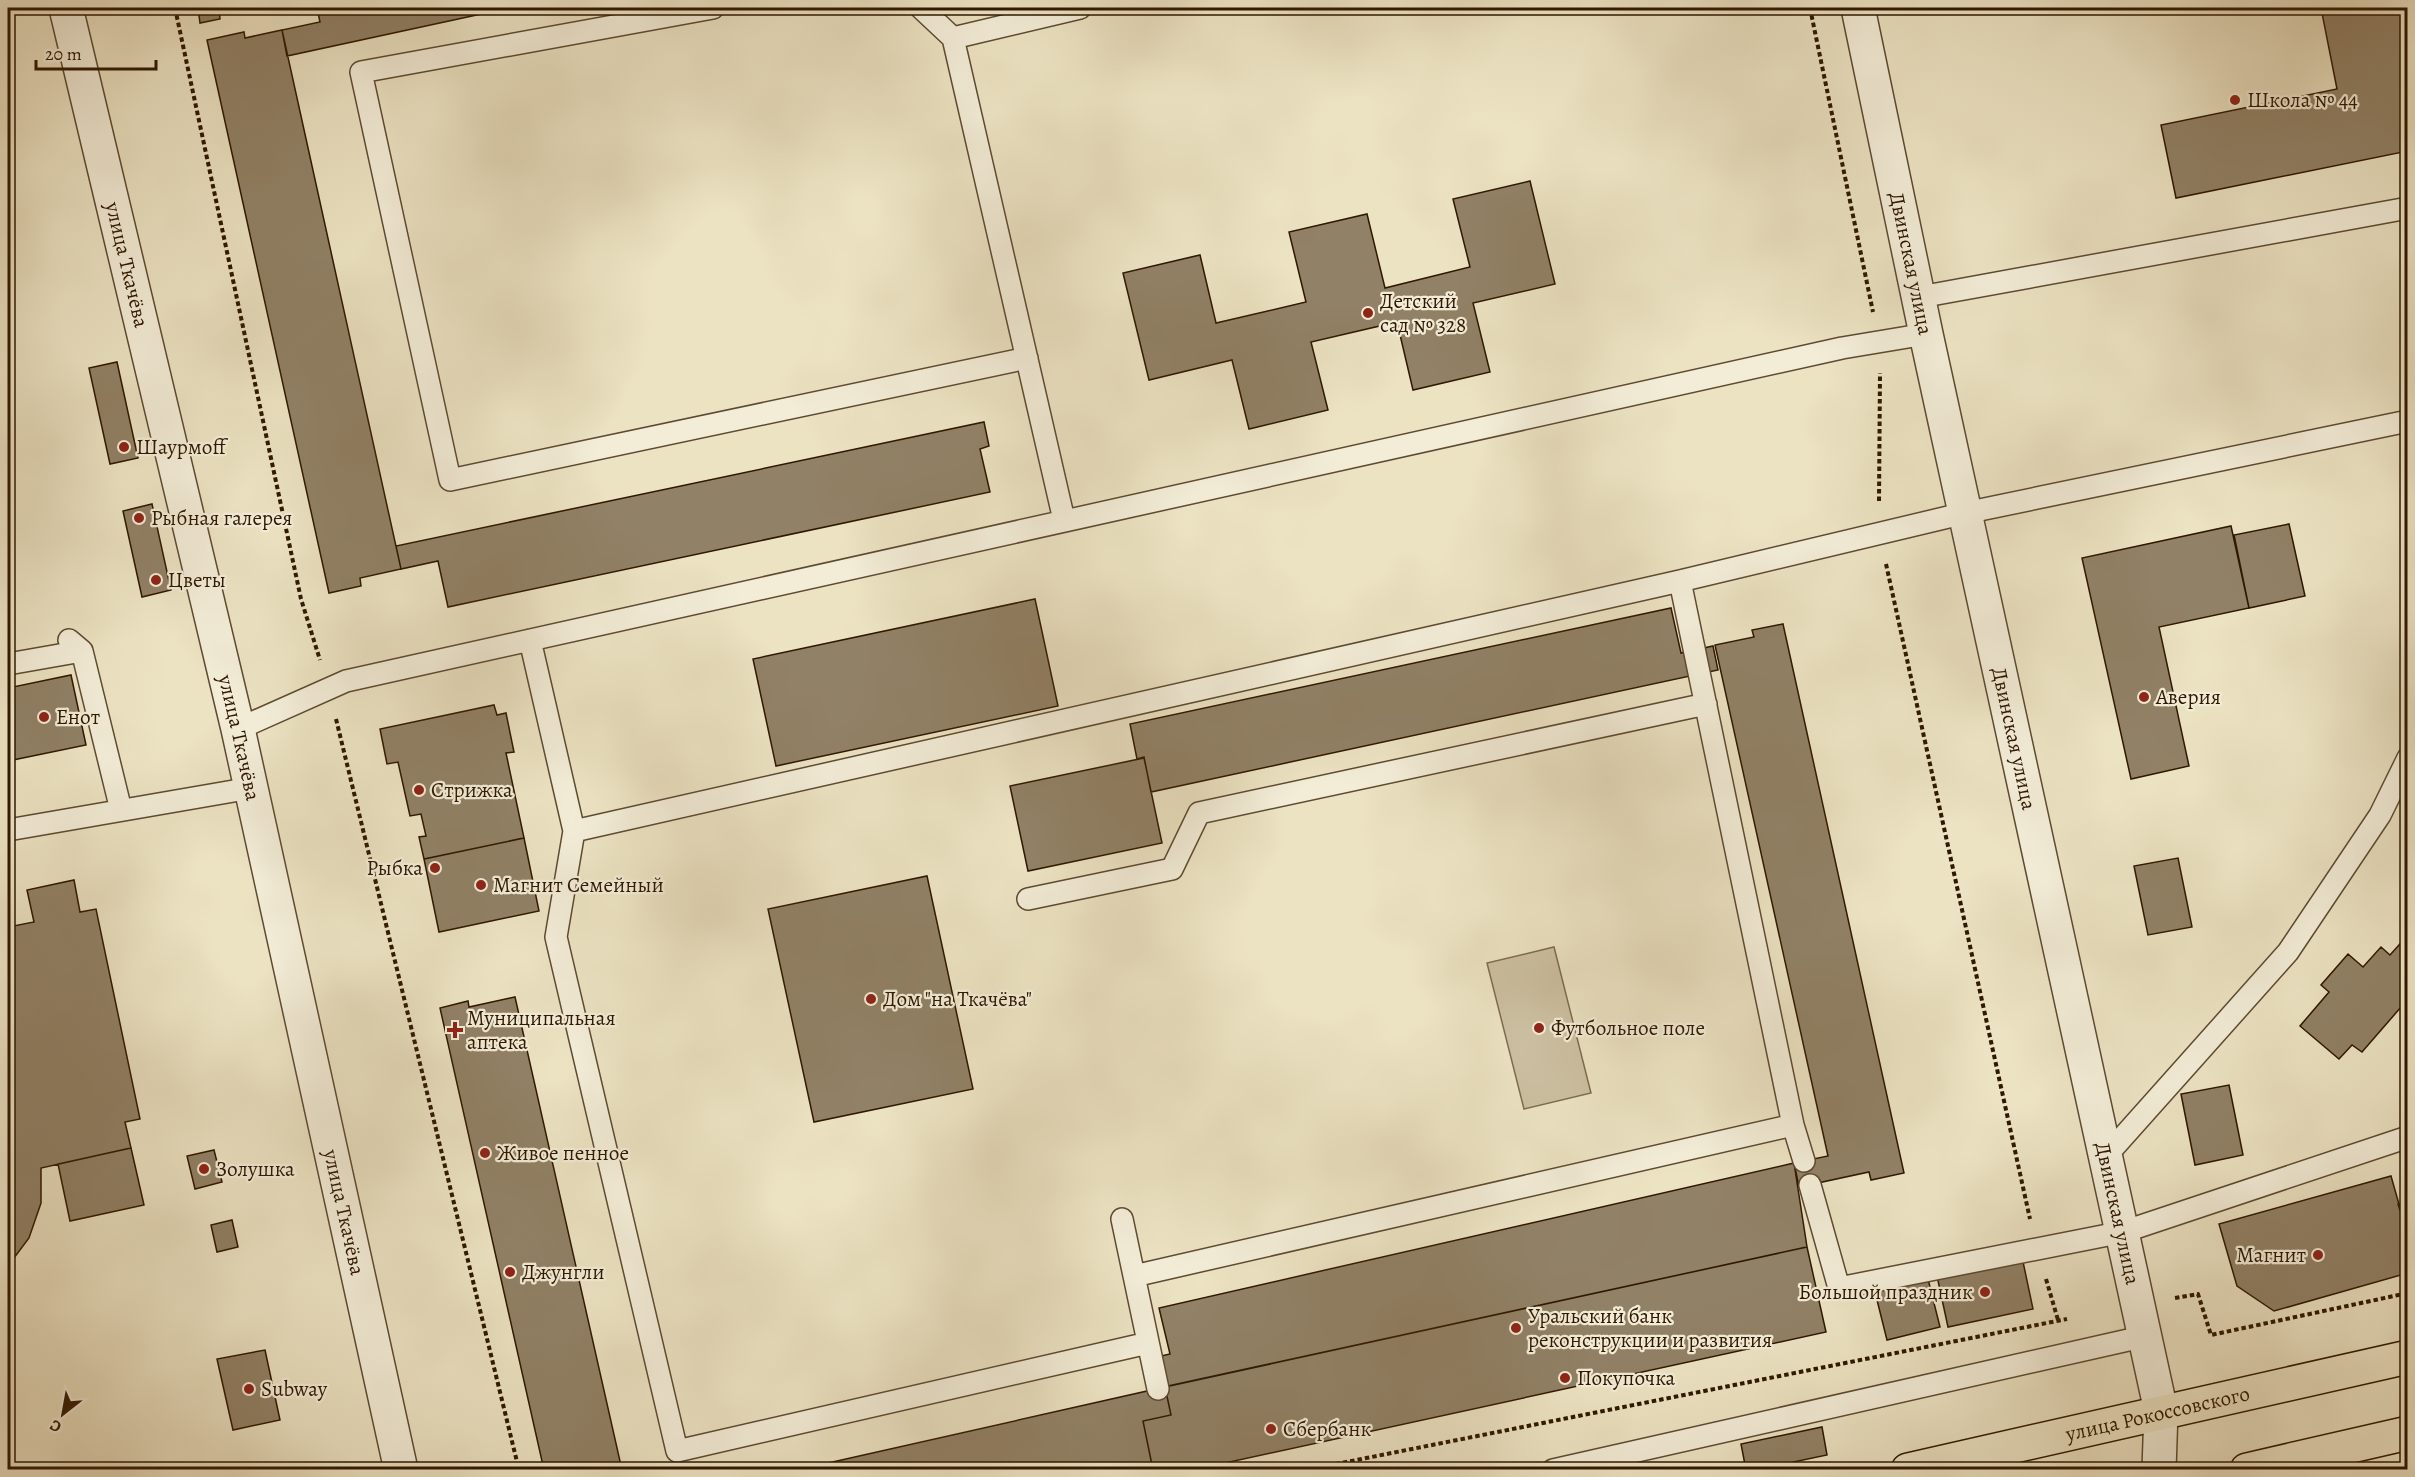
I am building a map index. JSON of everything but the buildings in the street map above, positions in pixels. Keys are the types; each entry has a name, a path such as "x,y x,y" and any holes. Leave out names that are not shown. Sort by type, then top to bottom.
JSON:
{"highway":[{"name":"улица Рокоссовского","path":"1908,1470 2408,1357"},
{"path":"2247,1470 2408,1433"}],"street":[{"name":"улица Ткачёва","path":"66,8 238,729 401,1470"},
{"name":"Двинская улица","path":"1858,8 1926,334 2146,1336 2161,1411 2159,1470"}],"lane":[{"path":"713,8 361,72 450,480 1027,358"},
{"path":"921,8 953,38 1064,520"},
{"path":"953,38 1080,8"},
{"path":"1920,297 2408,208"},
{"path":"238,729 346,681 1842,348 1926,334"},
{"path":"574,831 1680,581 1965,513 2408,421"},
{"path":"1680,581 1792,1125 1804,1161"},
{"path":"530,640 574,831 556,937 677,1451 1148,1343"},
{"path":"8,664 76,646 121,810"},
{"path":"1028,899 1172,869 1199,813 1706,704"},
{"path":"2106,1156 2288,952 2380,815 2408,758"},
{"path":"8,830 251,788"},
{"path":"1134,1276 1792,1125"},
{"path":"1810,1185 1839,1288 2123,1232 2408,1137"},
{"path":"1122,1219 1158,1389"},
{"path":"1553,1470 2146,1336"}],"path":[{"path":"175,8 301,599 329,689 519,1470"},
{"path":"1810,8 1880,342 1879,534 2037,1249 2058,1320"},
{"path":"2139,1304 2198,1294 2211,1335 2408,1293"},
{"path":"1306,1470 2070,1318"}],"shaded area":[{"name":"Футбольное поле","path":"1554,947 1591,1093 1524,1109 1487,963"}],"place":[{"name":"Школа № 44","path":"2235,100"},
{"name":"Детский сад № 328","path":"1368,313"},
{"name":"Шаурмоff","path":"124,447"},
{"name":"Рыбная галерея","path":"139,518"},
{"name":"Цветы","path":"156,580"},
{"name":"Аверия","path":"2144,697"},
{"name":"Енот","path":"44,717"},
{"name":"Стрижка","path":"419,790"},
{"name":"Рыбка","path":"435,868"},
{"name":"Магнит Семейный","path":"481,885"},
{"name":"Дом \"на Ткачёва\"","path":"871,999"},
{"name":"Футбольное поле","path":"1539,1028"},
{"name":"Муниципальная аптека","path":"455,1030"},
{"name":"Живое пенное","path":"485,1153"},
{"name":"Золушка","path":"204,1169"},
{"name":"Магнит","path":"2318,1255"},
{"name":"Джунгли","path":"510,1272"},
{"name":"Большой праздник","path":"1985,1292"},
{"name":"Уральский банк реконструкции и развития","path":"1516,1328"},
{"name":"Покупочка","path":"1565,1378"},
{"name":"Subway","path":"249,1389"},
{"name":"Сбербанк","path":"1271,1429"}]}
